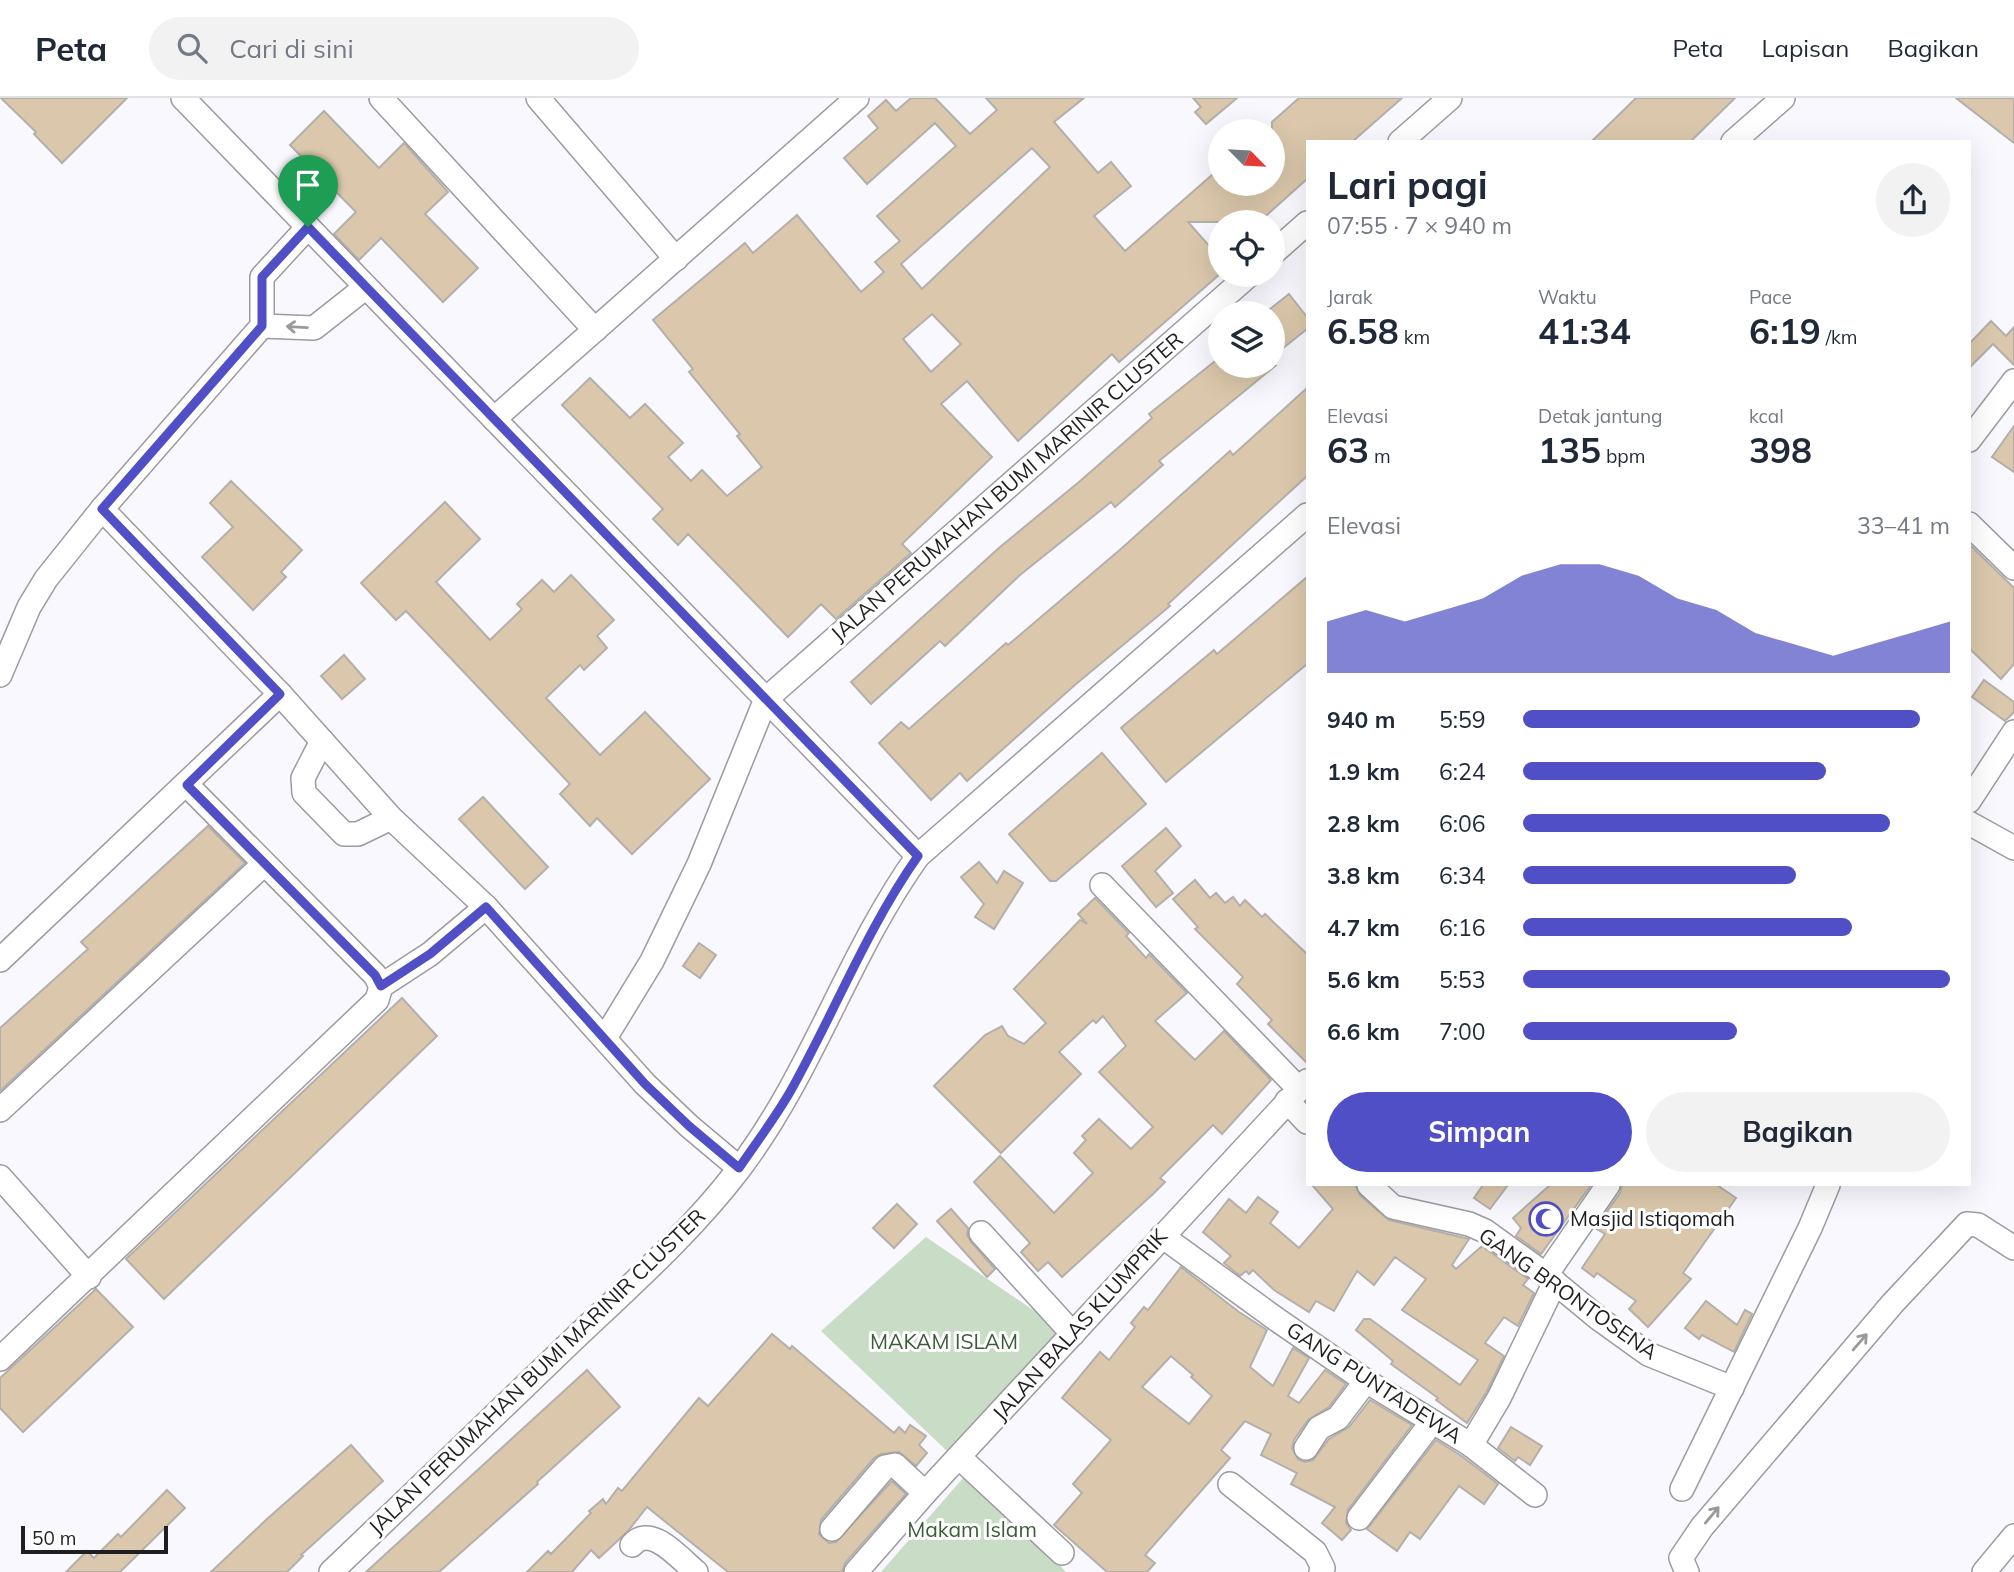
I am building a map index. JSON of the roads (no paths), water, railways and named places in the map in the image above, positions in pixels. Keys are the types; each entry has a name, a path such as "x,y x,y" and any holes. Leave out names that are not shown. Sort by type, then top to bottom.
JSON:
{"street":[{"path":"183,98 918,856"},
{"path":"381,98 595,330"},
{"path":"538,98 676,259"},
{"path":"494,419 857,98"},
{"path":"1402,140 1450,98"},
{"path":"1735,140 1783,98"},
{"path":"1285,242 1306,224"},
{"path":"0,675 29,607 46,579 102,509 262,326 262,277 308,227"},
{"path":"262,326 314,328 366,287"},
{"name":"JALAN PERUMAHAN BUMI MARINIR CLUSTER","path":"605,1038 658,949 699,864 766,699 1235,287"},
{"path":"1971,437 2014,381"},
{"path":"102,509 280,694 391,818 486,907 645,1084 712,1147 739,1168"},
{"name":"JALAN PERUMAHAN BUMI MARINIR CLUSTER","path":"331,1572 638,1278 709,1205 739,1168 789,1094 846,977 918,856 1306,516"},
{"path":"1971,526 2014,568"},
{"path":"0,960 280,694"},
{"path":"1971,797 2013,735"},
{"path":"322,741 303,778 304,793 344,834 358,834 391,818"},
{"path":"187,785 375,975 381,986"},
{"path":"1971,824 2014,848"},
{"path":"0,1111 264,865"},
{"path":"1102,885 1298,1090 1306,1118"},
{"path":"0,1359 377,1000 381,986 430,954 486,907"},
{"name":"JALAN BALAS KLUMPRIK","path":"856,1572 925,1493 1298,1090"},
{"path":"0,1177 89,1277"},
{"name":"GANG BRONTOSENA","path":"1370,1186 1388,1204 1398,1209 1469,1224 1485,1231 1551,1278 1648,1354 1732,1388"},
{"name":"GANG PUNTADEWA","path":"1162,1236 1366,1381 1471,1445 1499,1398 1551,1278 1607,1186"},
{"path":"1682,1489 1828,1186"},
{"path":"1687,1572 1681,1558 1702,1527 1894,1303 1967,1224 1978,1225 2014,1248"},
{"path":"981,1233 1073,1334"},
{"path":"1306,1448 1320,1428 1338,1418 1366,1381"},
{"path":"1359,1518 1432,1422"},
{"path":"1471,1445 1535,1495"},
{"path":"959,1457 1062,1553"},
{"path":"832,1529 885,1467 895,1465 925,1493"},
{"path":"1230,1485 1315,1552 1323,1568 1321,1572"},
{"path":"1984,1572 2014,1536"},
{"path":"632,1545 637,1539 649,1537 660,1542 696,1572"}],"place":[{"name":"Masjid Istiqomah","path":"1546,1219"}],"park label":[{"name":"MAKAM ISLAM","path":"944,1342"},
{"name":"Makam Islam","path":"972,1530"}]}
